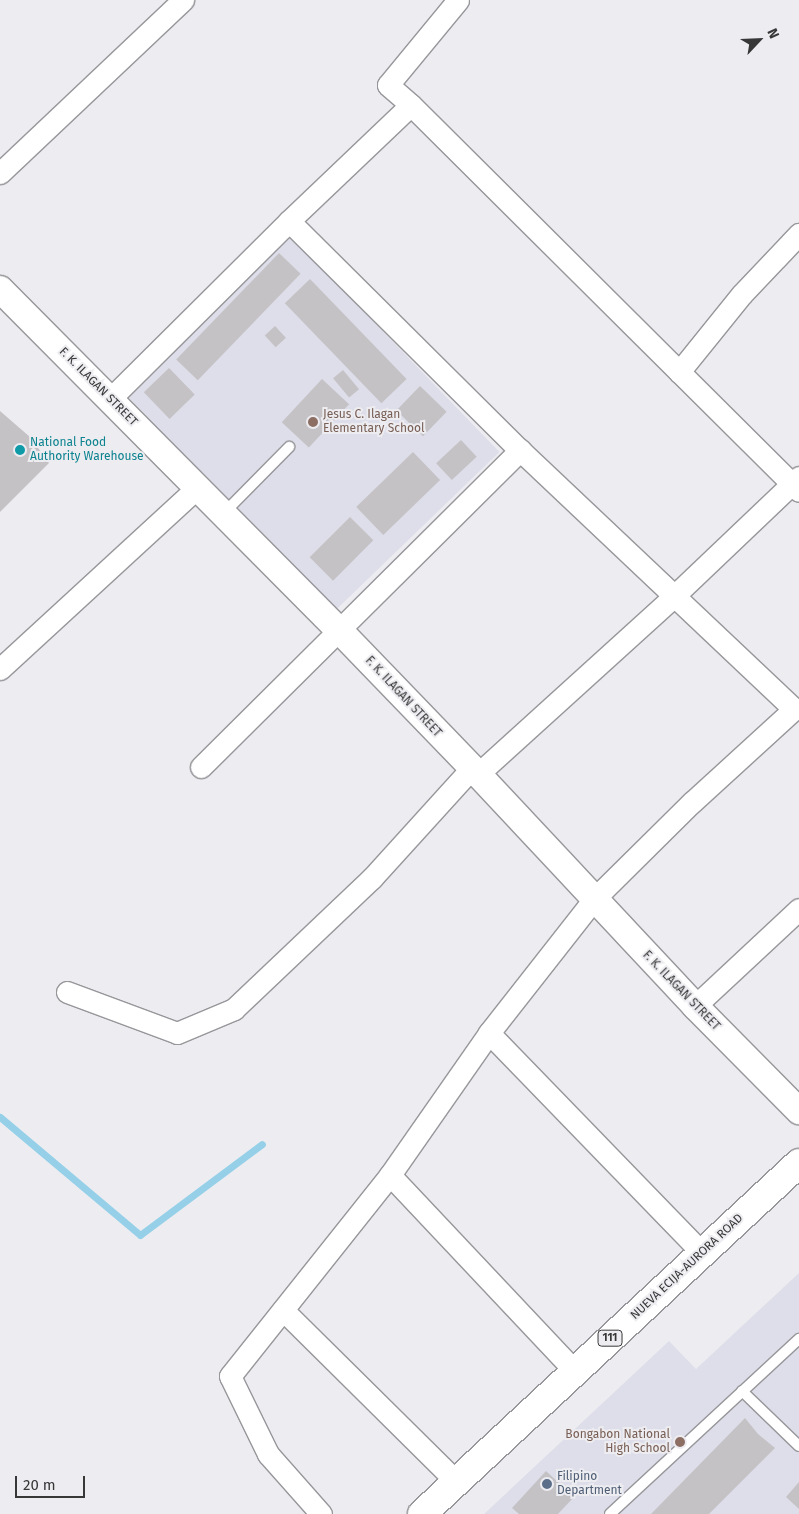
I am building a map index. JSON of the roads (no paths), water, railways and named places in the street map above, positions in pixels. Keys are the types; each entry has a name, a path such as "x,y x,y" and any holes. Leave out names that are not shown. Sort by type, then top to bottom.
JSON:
{"main road":[{"name":"NUEVA ECIJA-AURORA ROAD","path":"422,1514 799,1163"}],"street":[{"path":"0,173 183,0"},
{"path":"67,992 177,1033 234,1008 372,878 475,772 673,597 797,484 679,372 411,105 388,85 458,0"},
{"path":"110,399 289,221 411,105"},
{"path":"289,221 520,450 673,597 794,709 692,802 594,899 489,1033 390,1175 230,1376 268,1454 321,1514"},
{"path":"679,372 742,294 799,234"},
{"name":"F. K. ILAGAN STREET","path":"0,289 339,630 694,1006 799,1112"},
{"path":"201,767 520,450"},
{"path":"0,669 198,487"},
{"path":"694,1006 799,909"},
{"path":"489,1033 702,1253"},
{"path":"390,1175 575,1371"},
{"path":"283,1310 457,1482"}],"lane":[{"path":"224,513 289,447"},
{"path":"610,1514 799,1339"},
{"path":"742,1390 799,1446"}],"waterway":[{"path":"0,1117 140,1235 262,1144"}],"place":[{"name":"Jesus C. Ilagan Elementary School","path":"313,422"},
{"name":"National Food Authority Warehouse","path":"20,450"},
{"name":"Bongabon National High School","path":"680,1442"},
{"name":"Filipino Department","path":"547,1484"}]}
